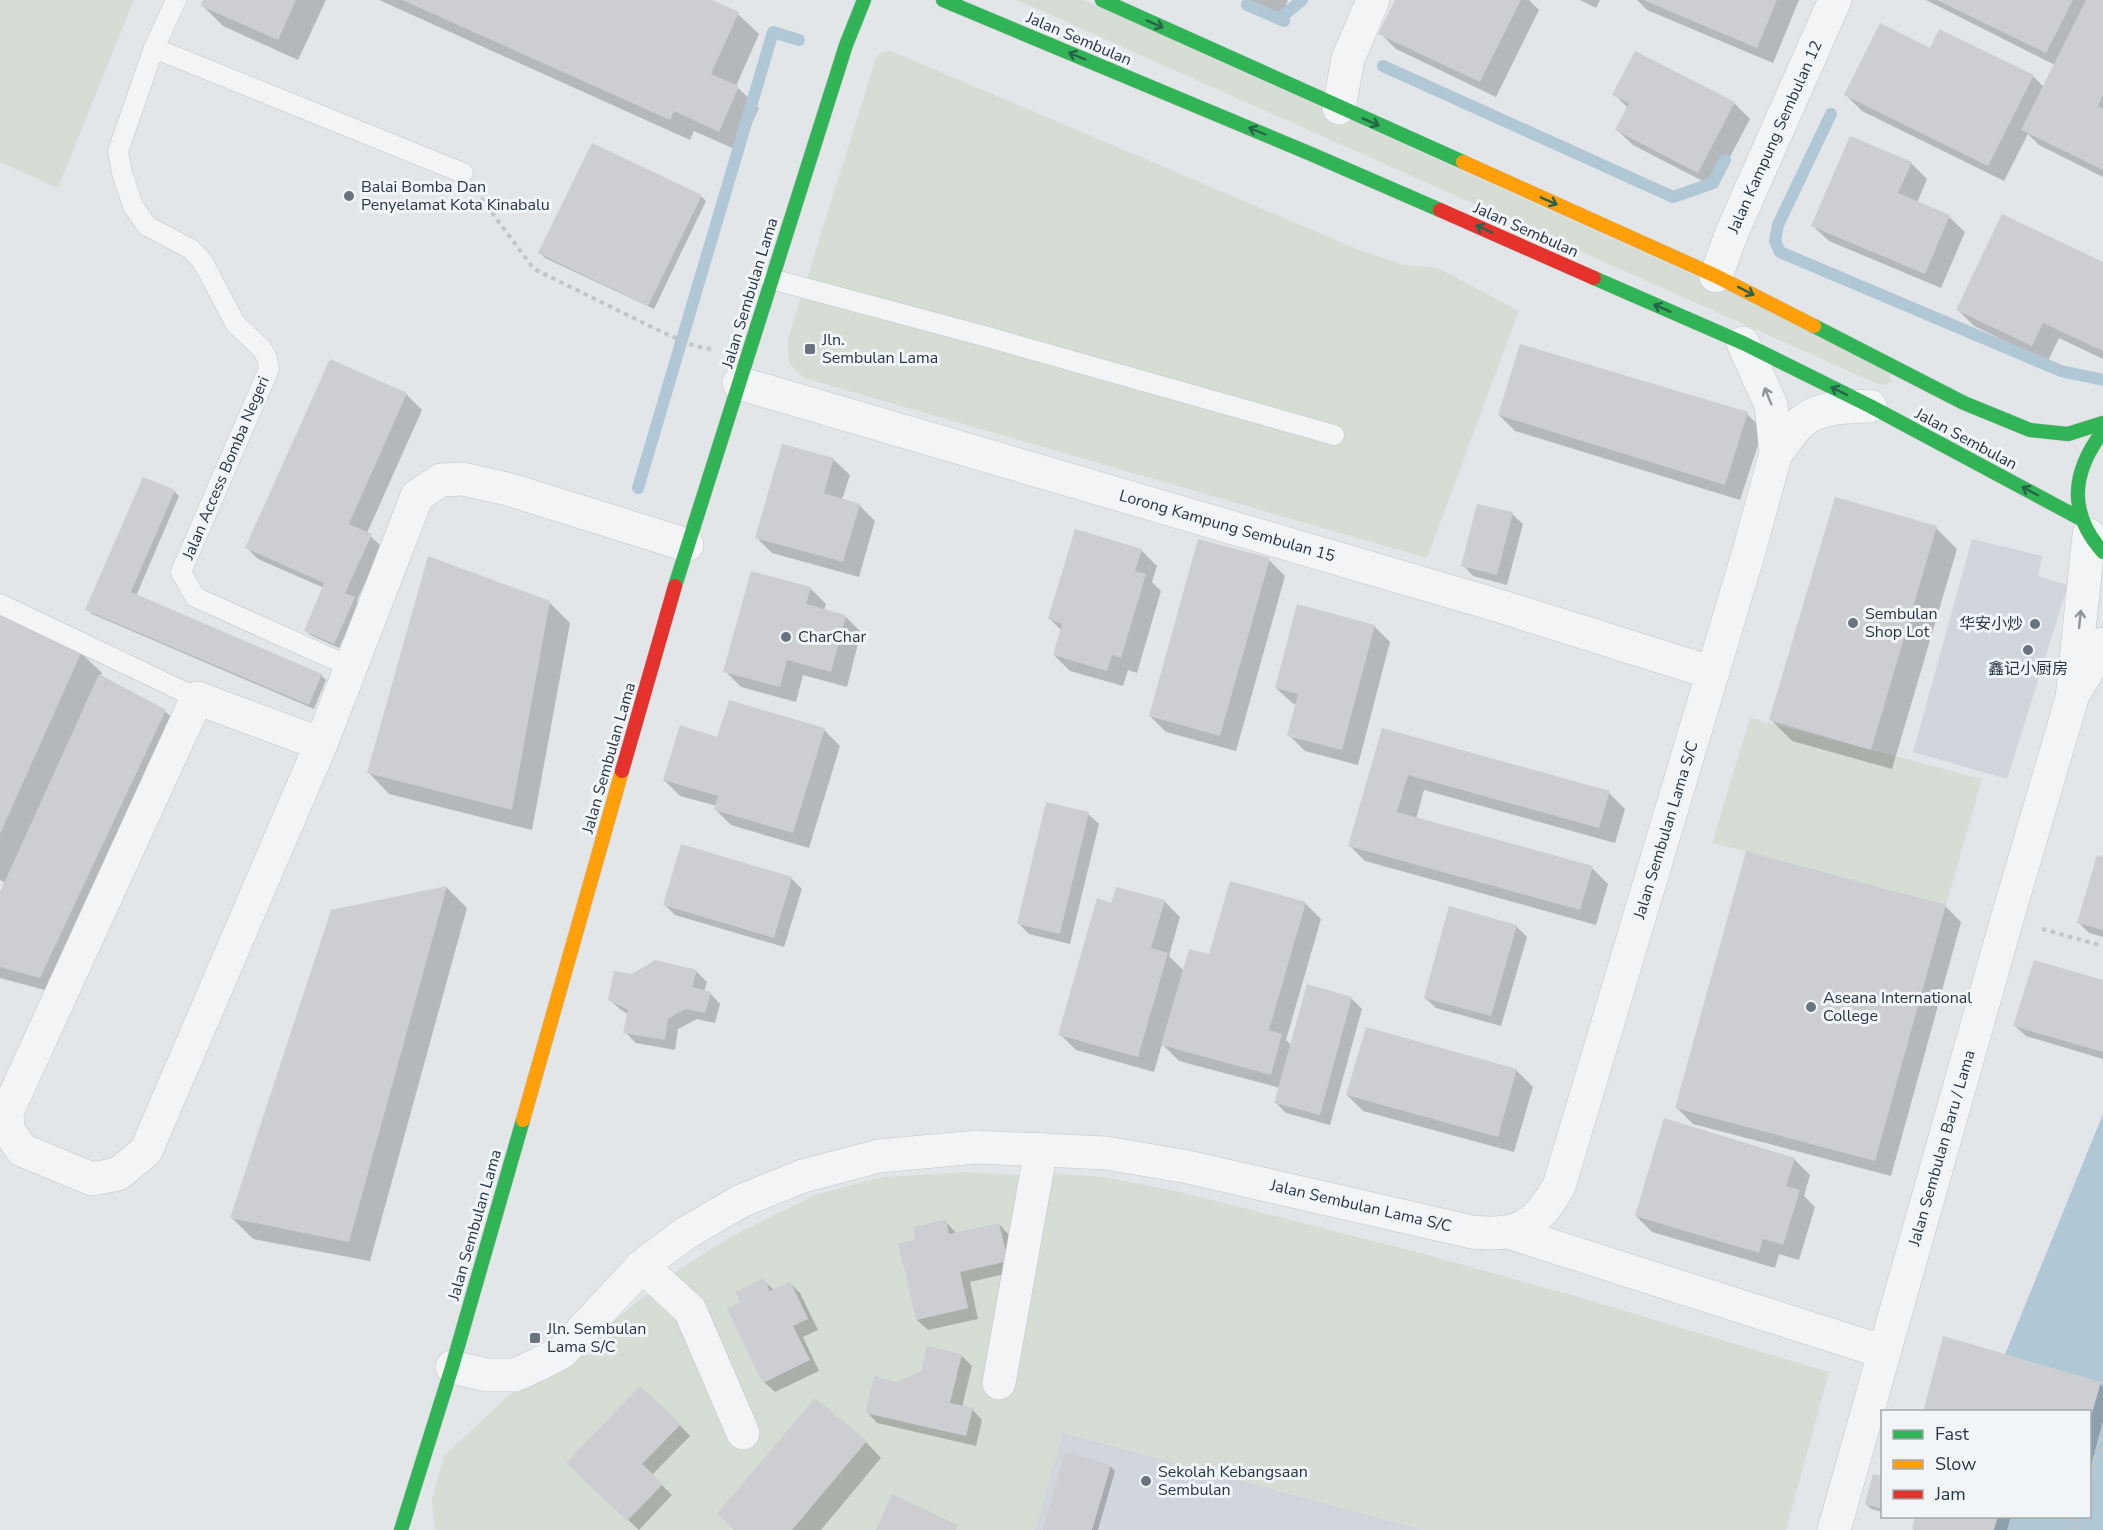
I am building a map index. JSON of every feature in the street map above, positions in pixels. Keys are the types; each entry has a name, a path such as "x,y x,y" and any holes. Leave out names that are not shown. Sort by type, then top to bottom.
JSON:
{"main road":[{"name":"Jalan Sembulan Lama","path":"401,1530 452,1367 687,545 846,45 864,0"},
{"name":"Jalan Sembulan","path":"944,0 1311,154 1743,343 1870,406 2091,535"},
{"name":"Jalan Sembulan","path":"1102,0 1716,276 1964,403 2030,430 2068,434 2103,423"},
{"path":"2091,535 2077,486 2085,455 2103,431"}],"street":[{"path":"1338,108 1348,59 1373,0"},
{"name":"Jalan Kampung Sembulan 12","path":"1716,276 1733,230 1835,0"},
{"path":"1743,343 1772,405 1776,453"},
{"name":"Lorong Kampung Sembulan 15","path":"739,383 1492,604 1713,673"},
{"path":"1776,453 1804,420 1823,410 1870,406"},
{"name":"Jalan Sembulan Lama S/C","path":"452,1367 487,1376 515,1376 562,1352 642,1266 686,1233 741,1201 803,1176 879,1156 977,1147 1106,1153 1176,1165 1472,1232 1511,1233 1527,1224 1546,1209 1559,1186 1713,673 1776,453"},
{"path":"321,744 197,698 7,1112 9,1130 22,1150 92,1179 118,1174 146,1151 321,744 417,496 441,480 464,479 511,490 687,545"},
{"path":"2072,698 2091,535"},
{"path":"2072,698 2103,644"},
{"name":"Jalan Sembulan Baru / Lama","path":"1834,1530 2072,698"},
{"path":"999,1383 1041,1149"},
{"path":"1511,1233 1884,1352"},
{"path":"642,1266 690,1310 743,1433"}],"lane":[{"name":"Jalan Access Bomba Negeri","path":"176,0 154,48 118,151 122,173 133,206 147,226 191,249 203,262 235,323 262,349 269,369 182,572 195,597 351,666"},
{"path":"154,48 463,173"},
{"path":"771,279 984,336 1334,435"},
{"path":"0,604 197,698"}],"path":[{"path":"463,173 534,269 664,333 695,346 714,350"},
{"path":"2007,919 2103,946"},
{"path":"2091,1473 2103,1431"}],"shaded area":[{"path":"0,0 134,0 58,188 0,162"},
{"path":"1017,0 1084,0 1888,363 1891,382 1885,385 1878,384"},
{"path":"891,51 1357,249 1404,265 1438,268 1519,311 1427,558 804,378 789,363 788,339 876,58 881,52"},
{"path":"1972,539 2042,556 2038,576 2068,585 2007,779 1913,752"},
{"path":"1750,718 1982,779 1946,905 1712,843"},
{"path":"966,1172 1016,1175 1050,1173 1104,1177 1180,1192 1409,1250 1568,1294 1829,1372 1786,1530 1425,1530 1063,1432 1035,1530 792,1530 717,1514 736,1530 435,1530 432,1500 444,1456 508,1396 596,1335 675,1272 734,1235 815,1195 883,1177","holes":["945,1219 949,1234 999,1223 1008,1261 960,1272 968,1308 916,1320 898,1243 915,1240 913,1227","790,1281 808,1318 793,1326 809,1360 740,1302 735,1293 770,1291","927,1346 962,1354 950,1403 972,1408 966,1436 865,1413 874,1377 897,1382 921,1371","640,1386 681,1424 642,1464 663,1484 627,1521 566,1463"]},
{"name":"Sekolah Kebangsaan Sembulan","path":"1062,1432 1425,1530 1035,1530"}],"water":[{"path":"2103,1114 2103,1530 1934,1530 1940,1518 2091,1518 2091,1410 1982,1410"}],"building":[{"path":"203,0 296,0 278,40 201,6"},
{"path":"402,0 712,0 739,12 711,74 739,86 719,132 674,111 670,120"},
{"path":"1395,0 1521,0 1480,82 1378,34"},
{"path":"1643,0 1777,0 1757,48"},
{"path":"1937,0 2073,0 2046,53"},
{"path":"2086,0 2103,0 2103,95 2098,106 2103,109 2103,170 2021,130"},
{"path":"1880,23 1930,48 1939,29 2034,75 1988,166 1844,95"},
{"path":"1635,51 1735,102 1698,173 1615,130 1629,103 1612,95"},
{"path":"1850,136 1912,162 1898,193 1950,215 1925,274 1811,226"},
{"path":"592,143 702,195 648,306 538,253"},
{"path":"2002,214 2103,262 2103,351 2043,323 2032,346 1956,310"},
{"path":"1520,344 1748,412 1725,485 1498,415"},
{"path":"330,359 407,393 349,524 372,534 345,593 355,597 334,644 304,631 324,583 245,548"},
{"path":"782,444 834,458 824,493 860,504 843,562 755,538"},
{"path":"143,477 175,490 131,592 322,674 309,705 85,610"},
{"name":"Sembulan Shop Lot","path":"1835,497 1937,526 1871,750 1769,720"},
{"path":"1477,504 1513,512 1497,575 1461,566"},
{"path":"1075,529 1142,549 1135,571 1146,574 1121,658 1112,655 1107,671 1053,655 1062,624 1048,619"},
{"path":"1198,539 1270,558 1220,736 1149,716"},
{"path":"428,556 550,601 512,810 367,773"},
{"name":"CharChar","path":"751,571 811,587 806,604 846,615 831,672 787,660 780,687 723,672"},
{"path":"1297,604 1375,625 1342,750 1287,736 1298,694 1275,688"},
{"path":"0,614 82,651 0,834"},
{"path":"99,674 166,710 40,978 0,967 0,892"},
{"path":"729,700 825,728 793,833 714,810 718,796 663,780 680,725 717,737"},
{"path":"1382,728 1610,791 1599,828 1408,775 1397,812 1593,866 1580,910 1348,846"},
{"path":"1046,802 1089,812 1060,934 1017,924"},
{"path":"681,844 792,877 774,938 663,905"},
{"name":"Aseana International College","path":"1746,851 1946,905 1875,1161 1675,1108"},
{"path":"2097,855 2103,857 2103,930 2077,923"},
{"path":"1230,881 1306,902 1269,1030 1282,1034 1271,1075 1161,1045 1189,949 1209,954"},
{"path":"447,886 349,1242 230,1218 331,910"},
{"path":"1116,887 1165,900 1151,948 1168,953 1138,1057 1058,1035 1097,898 1111,903"},
{"path":"1449,906 1517,925 1491,1016 1424,998"},
{"path":"655,960 697,970 692,987 711,992 705,1013 685,1009 668,1019 665,1040 623,1033 628,1010 608,1000 614,971 632,974"},
{"path":"2034,960 2103,980 2103,1052 2013,1026"},
{"path":"1307,984 1352,997 1320,1115 1274,1103"},
{"path":"1366,1027 1517,1069 1498,1137 1346,1095"},
{"path":"1664,1118 1795,1158 1786,1186 1800,1190 1783,1245 1763,1239 1759,1253 1635,1216"},
{"path":"946,1219 949,1234 999,1223 1008,1261 960,1272 968,1308 916,1320 898,1243 915,1240 913,1227"},
{"path":"764,1278 770,1291 790,1281 808,1319 793,1326 810,1360 763,1383 727,1309 740,1302 735,1292"},
{"path":"1943,1336 2101,1382 2091,1417 2091,1410 1924,1410"},
{"path":"927,1346 962,1354 950,1403 973,1408 966,1436 865,1413 874,1376 897,1382 921,1371"},
{"path":"640,1386 681,1424 642,1464 663,1484 627,1521 566,1463"},
{"path":"815,1398 867,1441 792,1530 736,1530 717,1514"},
{"path":"1065,1452 1111,1465 1092,1530 1043,1530"},
{"path":"1873,1474 1881,1476 1881,1509 1865,1504"},
{"path":"892,1494 958,1525 956,1530 876,1530"},
{"path":"1915,1518 1997,1518 1994,1530 1912,1529"}],"waterway":[{"path":"1279,19 1302,0"},
{"path":"1247,5 1284,21"},
{"path":"638,488 773,32 799,40"},
{"path":"1383,66 1673,197 1713,183 1725,160"},
{"path":"1831,114 1778,225 1775,241 1780,252 2061,371 2103,380"}],"traffic: fast":[{"path":"675,586 846,45 864,0"},
{"path":"943,0 1440,210"},
{"path":"1102,0 1463,162"},
{"path":"1594,278 1743,343 1870,406 2081,519"},
{"path":"1814,326 1964,403 2030,430 2068,434 2103,423"},
{"path":"2103,431 2085,462 2078,492 2083,522 2103,552"},
{"path":"401,1530 452,1367 523,1120"}],"traffic: slow":[{"path":"1463,162 1716,276 1814,326"},
{"path":"523,1120 622,771"}],"traffic: jam":[{"path":"1440,210 1594,278"},
{"path":"622,771 675,586"}],"place":[{"name":"Balai Bomba Dan Penyelamat Kota Kinabalu","path":"349,196"},
{"name":"Jln. Sembulan Lama","path":"810,349"},
{"name":"Sembulan Shop Lot","path":"1853,623"},
{"name":"华安小炒","path":"2035,624"},
{"name":"CharChar","path":"786,637"},
{"name":"鑫记小厨房","path":"2028,650"},
{"name":"Aseana International College","path":"1811,1007"},
{"name":"Jln. Sembulan Lama S/C","path":"535,1338"},
{"name":"Sekolah Kebangsaan Sembulan","path":"1146,1481"}]}
